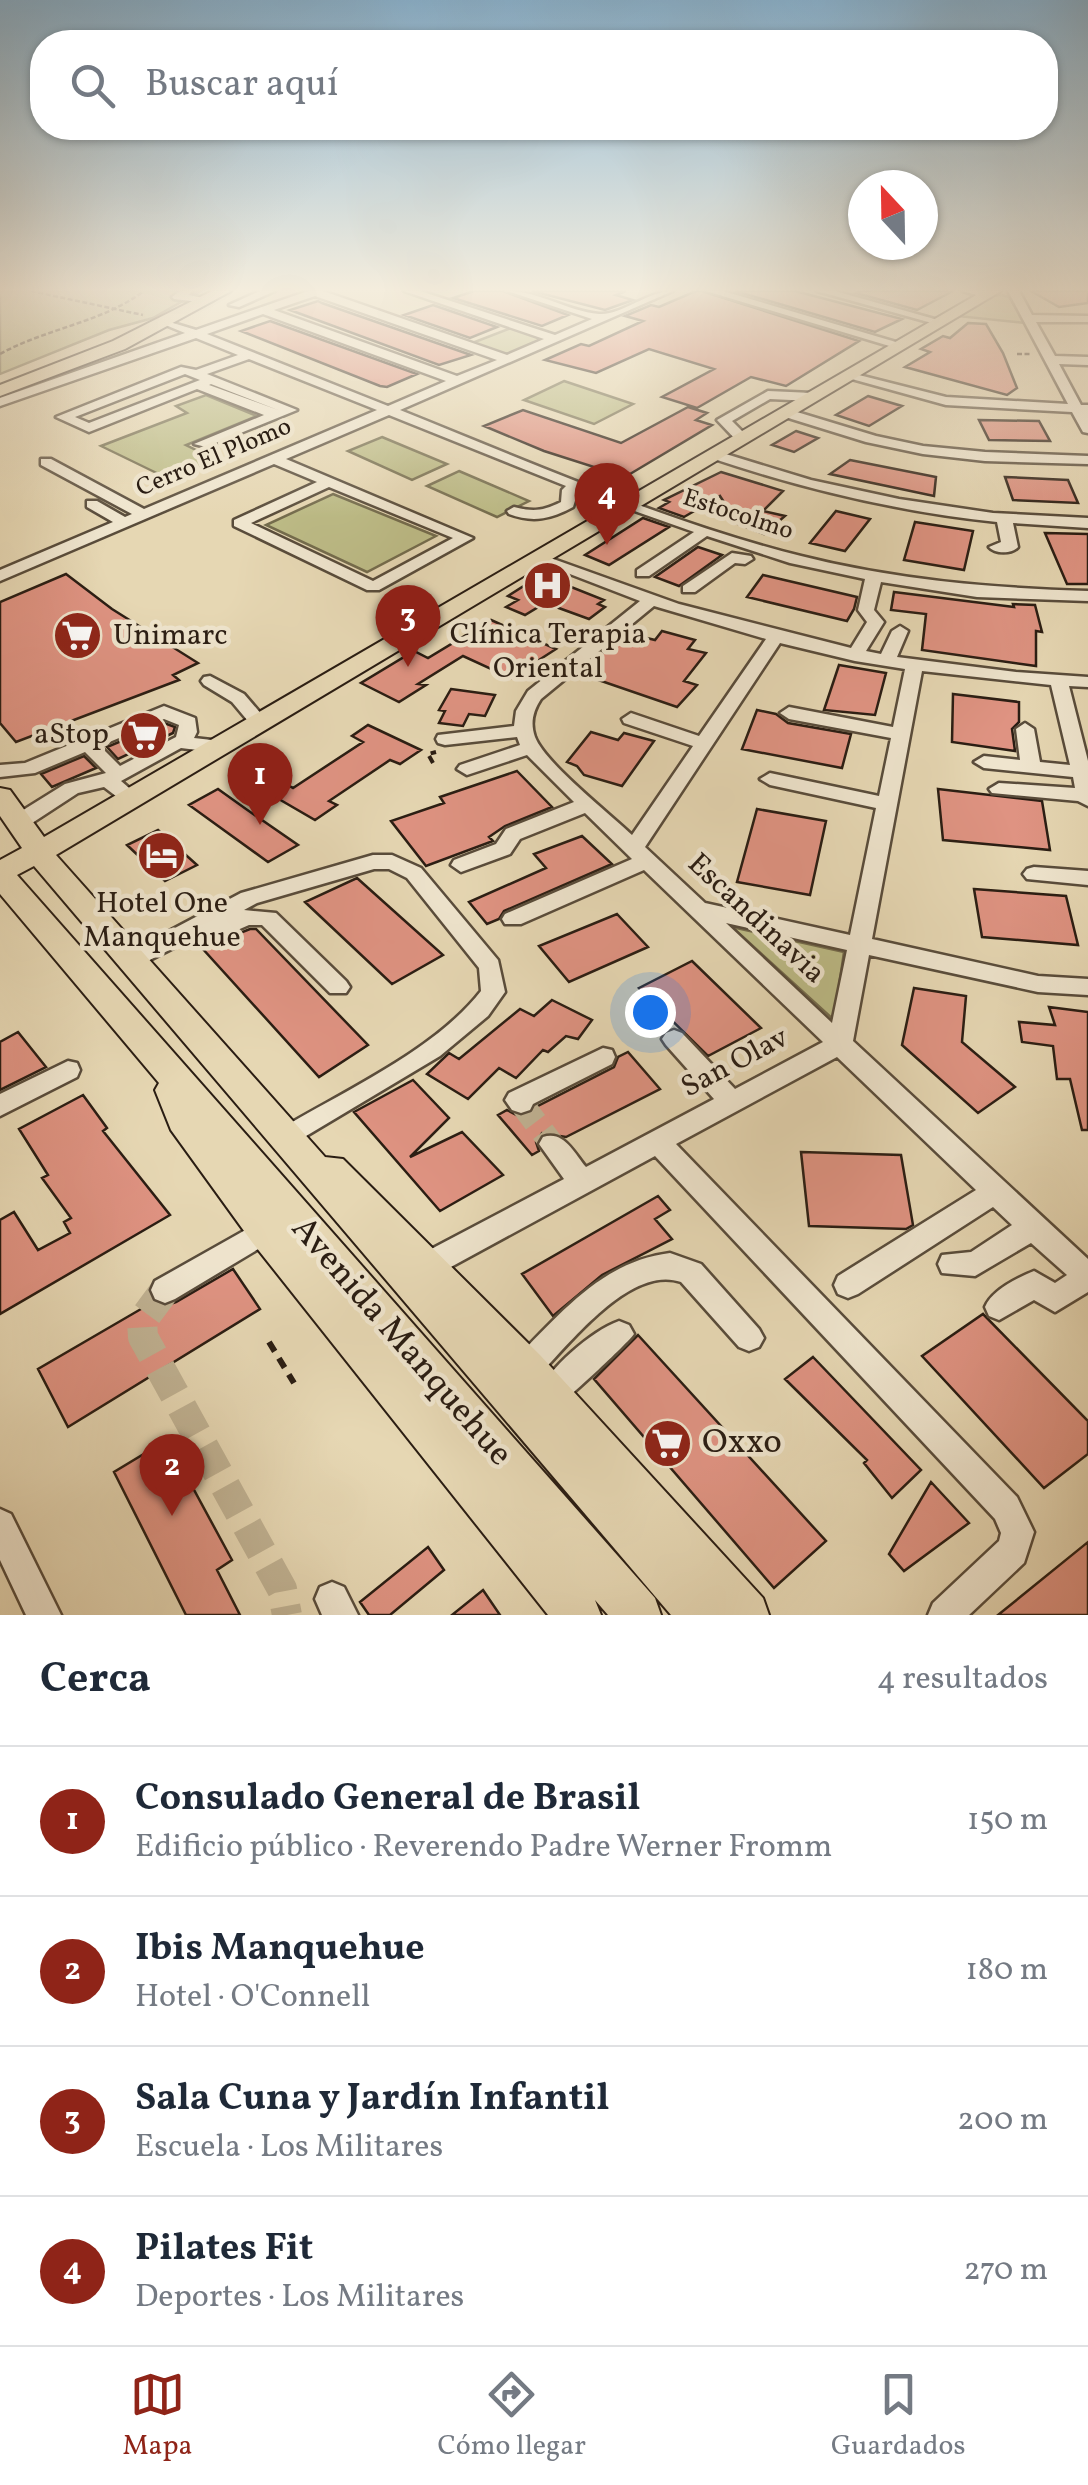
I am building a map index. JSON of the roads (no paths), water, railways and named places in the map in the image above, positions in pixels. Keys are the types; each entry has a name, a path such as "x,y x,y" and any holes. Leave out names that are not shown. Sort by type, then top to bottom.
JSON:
{"main road":[{"path":"0,391 62,366"},
{"path":"0,401 72,366"},
{"path":"0,874 39,853 119,784 221,746 864,366"},
{"name":"Avenida Manquehue","path":"0,796 39,853 247,1096 702,1615"},
{"name":"Avenida Manquehue","path":"0,874 164,1070 638,1615"},
{"name":"Avenida Manquehue","path":"164,1070 183,1120 266,1231 578,1615"},
{"name":"Avenida Manquehue","path":"247,1096 428,1265 746,1615"}],"street":[{"path":"0,401 100,366"},
{"path":"201,444 290,410 201,380 185,370 63,417 89,428 201,380 226,366"},
{"name":"Estocolmo","path":"280,366 630,506 706,531 752,554 978,592 1088,596"},
{"path":"418,366 458,381"},
{"name":"Cerro El Plomo","path":"0,576 491,366"},
{"path":"1055,366 1082,409 1088,429"},
{"path":"848,376 946,401 1082,409"},
{"path":"743,439 725,425 728,416 773,394 812,397"},
{"path":"787,413 857,436 921,450 970,456 1088,460"},
{"path":"716,455 858,496 1004,518 1088,523"},
{"path":"274,459 465,538 372,587 239,524 328,482"},
{"path":"46,462 144,515"},
{"path":"514,510 535,518 548,514 568,504 570,490 578,485"},
{"path":"92,504 126,523"},
{"path":"996,547 1010,547 1004,518"},
{"path":"643,572 706,531"},
{"path":"730,570 752,554"},
{"path":"689,589 732,558 752,554"},
{"path":"539,559 649,602 774,639 914,666 1088,682"},
{"path":"855,656 876,622 866,610 874,576"},
{"path":"530,745 524,710 534,696 649,602"},
{"path":"886,662 900,631"},
{"path":"512,920 640,854 704,744 774,639"},
{"path":"840,1044 914,666"},
{"path":"210,680 238,698 260,724"},
{"path":"999,789 1087,798 1081,772 1080,734 1058,681"},
{"path":"0,771 28,769 164,712 188,722 188,732 182,740 119,784 84,784 19,822"},
{"path":"789,713 902,734"},
{"path":"631,719 704,744"},
{"path":"1025,729 1031,767"},
{"path":"446,738 530,745"},
{"path":"182,740 221,746"},
{"path":"88,744 119,784"},
{"path":"475,772 530,745"},
{"name":"Escandinavia","path":"530,745 1032,1228 1088,1276"},
{"path":"984,762 1081,772"},
{"path":"28,769 56,798"},
{"path":"770,779 888,804"},
{"path":"460,866 503,849 513,834 588,804"},
{"path":"135,965 249,898 373,862 392,862 414,872 490,966 493,992 480,1011 454,1034 291,1135"},
{"path":"1034,874 1088,878"},
{"path":"698,910 1038,984 1088,987"},
{"path":"135,965 259,914 268,918 338,987"},
{"path":"674,1039 732,1102"},
{"name":"San Olav","path":"428,1265 840,1044"},
{"path":"521,1104 518,1100 602,1057"},
{"path":"0,1106 68,1070"},
{"path":"658,1142 1006,1508 1018,1532 1012,1552 944,1615"},
{"path":"552,1144 582,1182"},
{"path":"848,1285 995,1192"},
{"path":"952,1264 975,1264 1032,1228"},
{"path":"164,1290 266,1231"},
{"path":"538,1382 592,1300 632,1274 657,1265 679,1266 691,1273 749,1338"},
{"path":"999,1308 1034,1284 1056,1299 1088,1276"},
{"path":"538,1382 618,1334"},
{"path":"0,1525 44,1615"}],"tunnel":[{"path":"521,1103 552,1144"},
{"path":"165,1290 142,1321 143,1337 282,1589 287,1615"}],"place":[{"name":"Pilates Fit","path":"607,545"},
{"name":"Clínica Terapia Oriental","path":"548,586"},
{"name":"Unimarc","path":"78,636"},
{"name":"Sala Cuna y Jardín Infantil","path":"408,667"},
{"name":"aStop","path":"144,735"},
{"name":"Consulado General de Brasil","path":"260,825"},
{"name":"Hotel One Manquehue","path":"162,855"},
{"name":"Oxxo","path":"667,1443"},
{"name":"Ibis Manquehue","path":"172,1516"}]}
